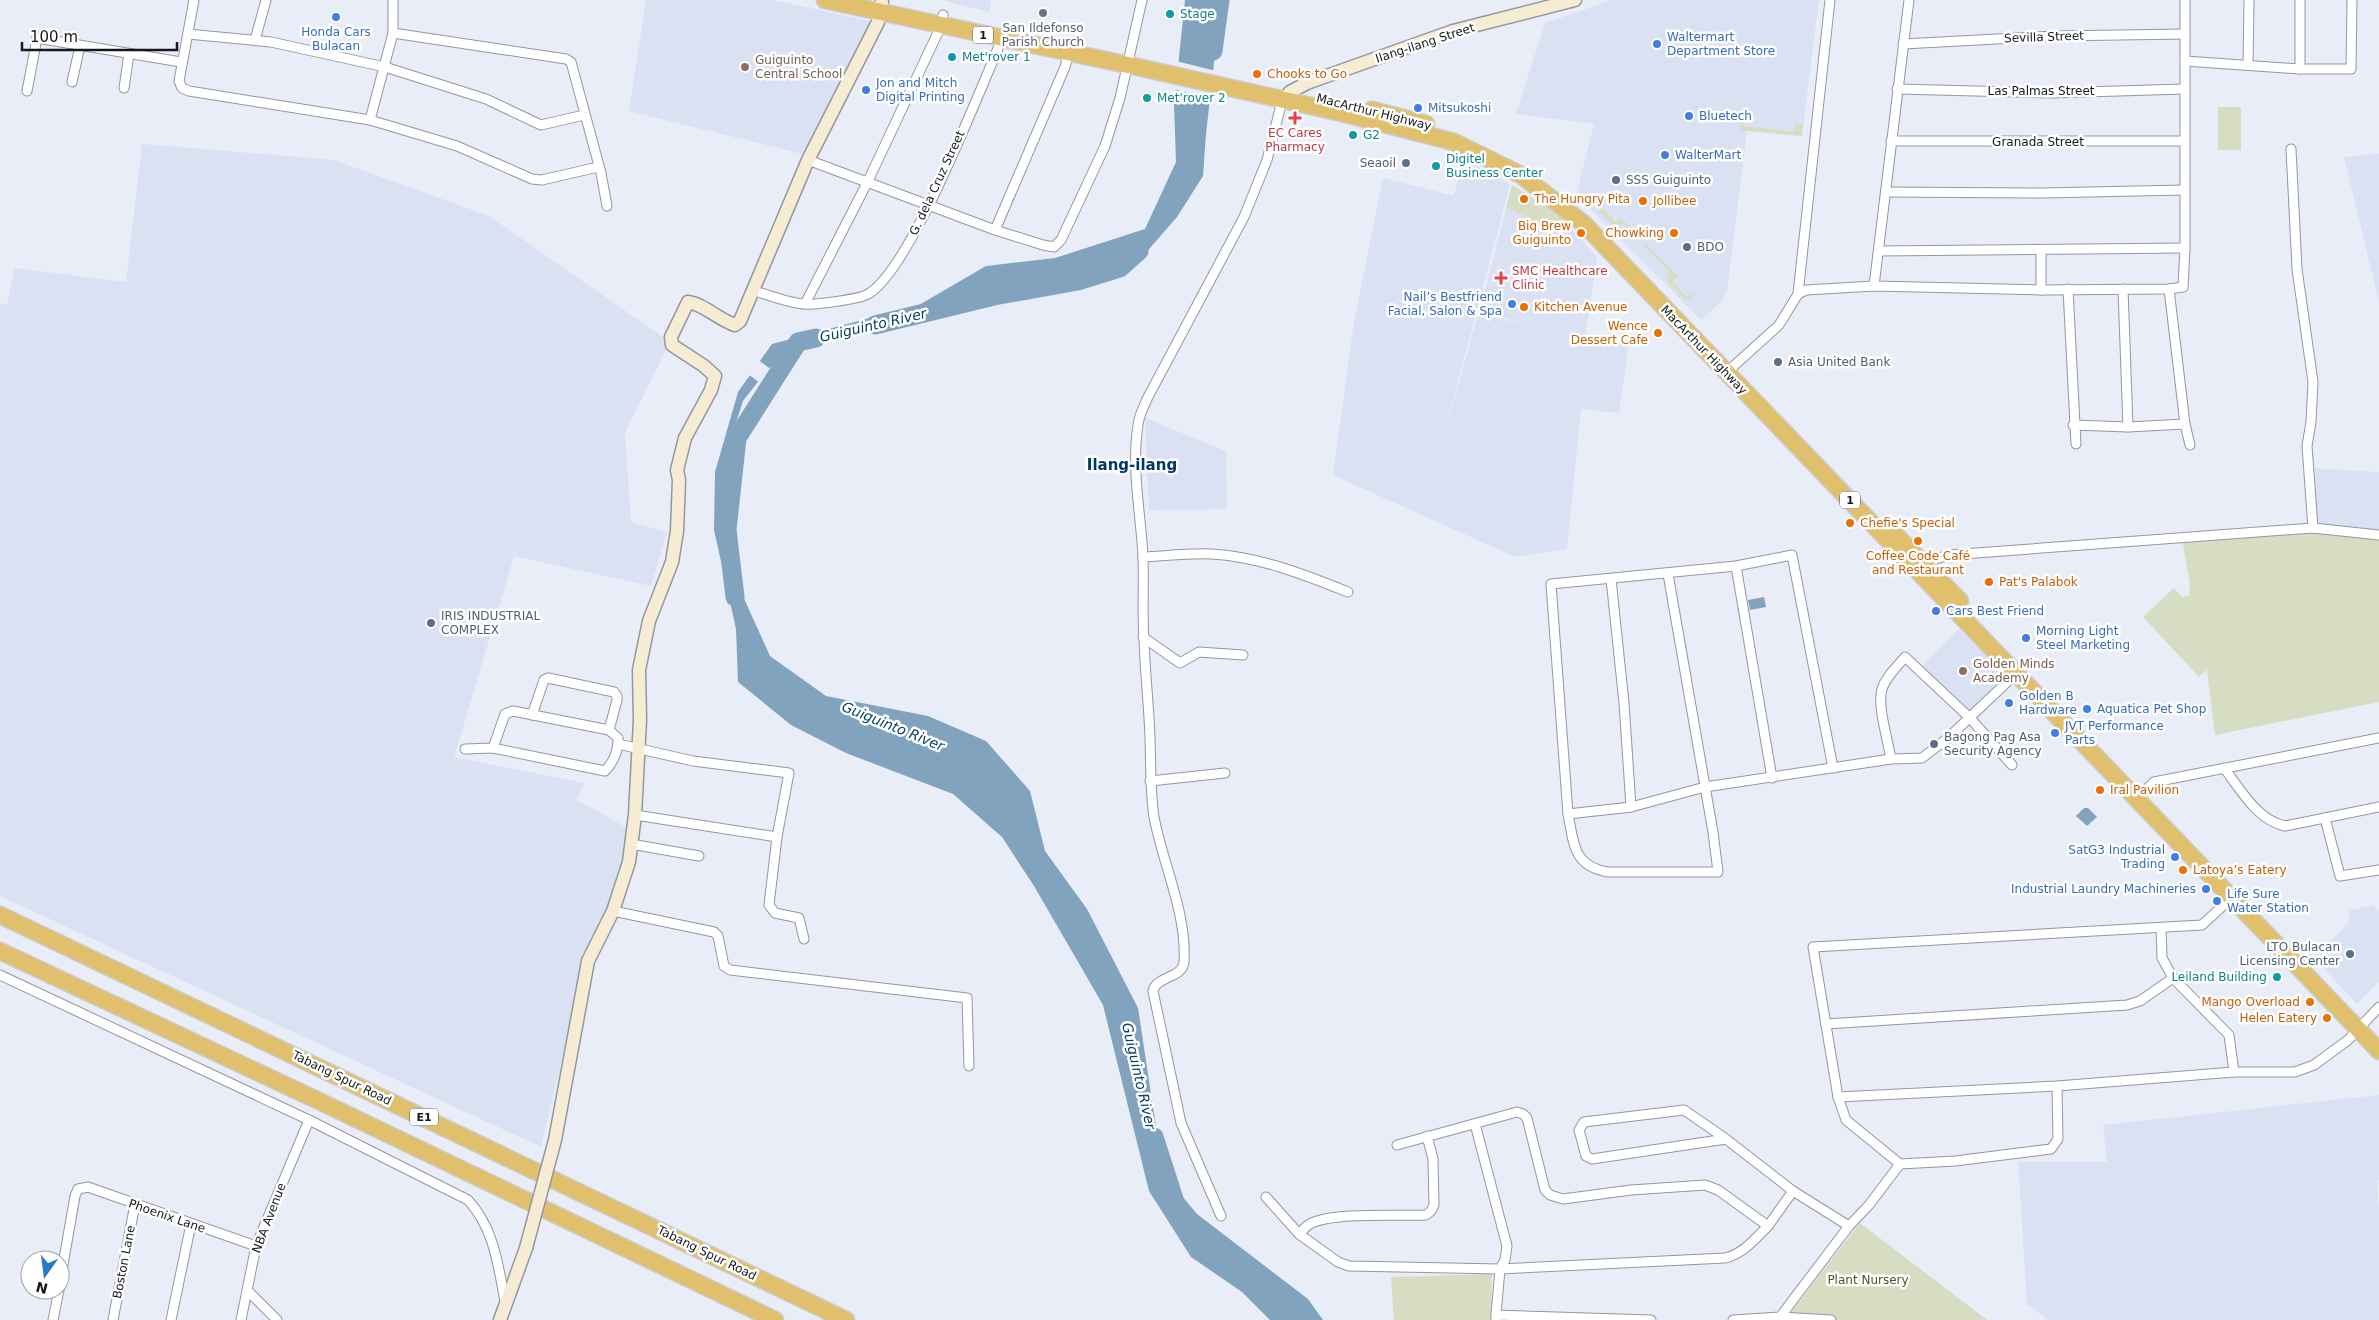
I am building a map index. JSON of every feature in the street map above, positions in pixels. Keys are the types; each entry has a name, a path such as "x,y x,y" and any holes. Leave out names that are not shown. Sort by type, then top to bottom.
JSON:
{"highway":[{"name":"MacArthur Highway","path":"825,0 879,5 942,21 1286,96 1360,118 1454,142 1521,175 1584,224 1730,369 2361,1026 2379,1051"},
{"name":"MacArthur Highway","path":"942,21 1002,39 1071,48"},
{"name":"Tabang Spur Road","path":"0,915 846,1320"},
{"name":"E1","path":"0,951 776,1320"},
{"name":"MacArthur Highway","path":"2361,1026 2379,1037"}],"street":[{"path":"194,0 179,81 182,88 189,91 370,120 457,146 532,180 542,180 598,167"},
{"path":"255,40 266,0"},
{"path":"370,120 393,34 393,0"},
{"path":"808,160 995,230 1043,245 1054,246 1061,240 1105,146 1136,62 1142,0"},
{"name":"Ilang-ilang Street","path":"1286,96 1319,78 1453,31 1576,0"},
{"path":"1730,369 1779,325 1798,294 1830,0"},
{"path":"1874,286 1897,89 1910,0"},
{"path":"1798,294 1806,290 1874,286 2041,290 2169,289 2183,287 2186,248 2184,190 2185,0"},
{"path":"2248,0 2248,65"},
{"path":"2300,0 2300,69"},
{"path":"2185,61 2300,69 2351,69 2352,0"},
{"path":"500,1320 505,1301 526,1248 554,1140 588,961 613,911 625,877 632,844 635,815 639,670 649,621 672,562 678,531 679,480 677,470 685,438 711,390 715,376 704,366 672,345 671,337 688,302 696,304 724,322 735,325 740,321 808,160 878,22 879,5"},
{"path":"805,304 868,181 942,21"},
{"path":"188,34 255,40 385,67 486,99 537,124 584,115"},
{"path":"393,34 566,59 573,66 607,206"},
{"name":"Sevilla Street","path":"1903,44 2054,36 2185,34"},
{"path":"27,92 37,38 182,62"},
{"name":"G. dela Cruz Street","path":"754,291 805,304 864,296 874,291 900,258 930,205 1002,39"},
{"path":"72,82 80,46"},
{"path":"995,230 1071,48"},
{"path":"124,88 129,54"},
{"name":"Las Palmas Street","path":"1897,89 2051,92 2185,90"},
{"path":"1220,1216 1181,1123 1153,991 1157,983 1179,971 1184,962 1181,930 1167,864 1155,821 1150,781 1143,557 1136,470 1138,424 1140,415 1182,331 1244,217 1267,160 1286,96"},
{"name":"Granada Street","path":"1891,141 2184,141"},
{"path":"2291,149 2298,269 2312,382 2311,422 2307,446 2313,528"},
{"path":"1886,192 2043,193 2184,190"},
{"path":"1879,251 2186,248"},
{"path":"2041,290 2042,250"},
{"path":"2068,289 2073,425 2076,444"},
{"path":"2123,289 2128,427"},
{"path":"2169,289 2185,424 2190,445"},
{"path":"2073,425 2128,427 2185,424"},
{"path":"1920,566 1949,555 2313,528 2379,534"},
{"path":"1143,557 1212,554 1255,560 1293,570 1348,592"},
{"path":"1668,574 1718,872 1608,872 1597,870 1580,859 1575,850 1568,814 1551,584 1611,580 1736,566 1792,555 1833,768"},
{"path":"1736,566 1772,778"},
{"path":"1611,580 1624,703 1631,807"},
{"path":"1144,637 1180,663 1199,652 1243,656"},
{"path":"1891,759 1881,701 1881,690 1886,679 1905,657 1970,718 2012,765"},
{"path":"1568,814 1631,807 1705,787 1891,759 1922,758 1948,738 2020,671"},
{"path":"532,715 544,680 548,678 614,692 617,700 609,730"},
{"path":"466,749 493,748 605,771 611,765 618,744 618,738 609,730 513,712 505,714 493,748"},
{"path":"2140,795 2154,782 2379,738"},
{"path":"618,744 693,761 789,773 777,837 769,905 775,913 799,918 804,940"},
{"path":"2224,768 2261,815 2273,823 2285,826 2379,807"},
{"path":"1150,781 1226,773"},
{"path":"635,815 777,837"},
{"path":"2325,818 2340,876 2379,870"},
{"path":"632,844 699,856"},
{"path":"2057,1086 2058,1139 2051,1149 1955,1161 1900,1164 1846,1120 1838,1097 1814,947 2202,925 2235,895"},
{"path":"613,911 714,932 718,936 724,966 730,970 967,998 969,1066"},
{"path":"2161,928 2162,958 2173,978 2229,1035 2234,1072"},
{"path":"0,975 309,1120 468,1200 482,1218 493,1242 505,1301"},
{"path":"1826,1024 2127,1005 2140,1001 2173,978"},
{"path":"1838,1097 2057,1086 2234,1072 2294,1072 2314,1065 2348,1040 2379,1007"},
{"path":"1726,1139 1592,1159 1586,1156 1579,1130 1584,1122 1684,1110 1726,1139 1793,1191 1849,1226"},
{"path":"1397,1145 1517,1112 1527,1118 1545,1190 1556,1198 1562,1199 1631,1190 1705,1185 1718,1190 1768,1226"},
{"name":"NBA Avenue","path":"241,1320 256,1246 309,1120"},
{"path":"1475,1124 1507,1246 1505,1260 1500,1269 1496,1318 1651,1320"},
{"path":"1299,1234 1308,1225 1316,1221 1342,1217 1426,1215 1431,1212 1434,1205 1432,1159 1427,1136"},
{"path":"1780,1317 1849,1226 1869,1205 1900,1164"},
{"name":"Phoenix Lane","path":"66,1250 75,1196 78,1188 88,1187 256,1246"},
{"path":"1266,1197 1299,1234 1338,1262 1349,1266 1500,1269 1734,1256 1746,1248 1768,1226 1793,1191"},
{"name":"Boston Lane","path":"113,1320 135,1204"},
{"path":"171,1320 191,1224"},
{"path":"248,1291 277,1320"},
{"path":"53,1320 57,1300"},
{"path":"1732,1320 1780,1317 1831,1320"}],"shaded area":[{"name":"Guiguinto Central School","path":"646,0 773,0 874,22 814,157 629,111"},
{"path":"942,0 991,0 989,12"},
{"name":"WalterMart","path":"1612,0 1819,0 1802,136 1747,131 1727,291 1722,301 1701,320 1576,195 1594,124 1516,114 1545,23"},
{"path":"142,144 334,160 489,216 670,342 625,432 631,522 667,532 651,586 514,556 454,757 584,783 577,800 629,829 613,905 586,957 541,1147 0,896 0,304 7,304 15,268 126,282"},
{"path":"2379,154 2379,302 2344,157"},
{"path":"1463,158 1510,184 1437,461 1478,314 1530,325 1480,311 1512,185 1558,214 1597,257 1585,337 1629,344 1619,413 1581,409 1567,549 1515,557 1333,475 1354,322 1383,178 1454,196"},
{"path":"1145,418 1226,451 1227,509 1149,510"},
{"path":"2312,468 2379,472 2379,539 2316,530"},
{"name":"Golden Minds Academy","path":"1959,629 2005,675 1968,713 1921,667"},
{"path":"2373,905 2379,911 2379,982 2357,1004 2314,958 2348,924 2350,910"},
{"path":"2379,1095 2379,1179 2377,1181 2379,1211 2379,1320 2048,1320 2027,1304 2018,1162 2107,1162 2103,1125"}],"green space":[{"path":"2218,107 2241,107 2241,150 2218,150"},
{"path":"1741,116 1744,117 1743,126 1794,132 1795,123 1803,125 1802,136 1740,130"},
{"path":"1512,185 1558,214 1565,222 1559,232 1506,207"},
{"path":"1605,205 1603,209 1616,222 1621,218 1631,228 1628,230 1624,225 1612,224 1599,211"},
{"path":"1646,245 1678,276 1672,281 1687,297 1691,293 1693,295 1687,301 1667,282 1669,272 1644,246"},
{"path":"2316,530 2379,539 2379,702 2215,735 2207,670 2199,677 2143,617 2174,588 2182,597 2189,595 2190,584 2182,538"},
{"name":"Plant Nursery","path":"1860,1223 1987,1320 1785,1320"},
{"path":"1492,1274 1491,1320 1394,1320 1391,1277"}],"water":[{"path":"1185,0 1221,0 1203,176 1177,217 1136,264 1015,290 957,297 881,327 802,343 767,370 743,401 728,448 732,572 770,656 826,696 928,716 986,741 1030,791 1045,851 1087,909 1138,1008 1163,1173 1197,1214 1308,1299 1323,1320 1270,1320 1242,1292 1191,1257 1149,1191 1103,1005 1034,886 1002,837 953,794 846,753 791,725 738,682 736,629 714,530 715,472 738,392 772,344 919,305 986,266 1055,258 1145,229 1176,162 1174,104"},
{"path":"1764,597 1766,607 1750,610 1748,600"},
{"path":"2084,808 2088,808 2097,817 2087,826 2076,816"}],"pier":[{"path":"1176,61 1216,71 1213,98 1173,89"},
{"path":"758,360 772,370 760,383 748,374"}],"waterway":[{"name":"Guiguinto River","path":"1213,51 1220,0"},
{"name":"Guiguinto River","path":"875,325 994,296 1078,281 1120,268 1139,251"},
{"name":"Guiguinto River","path":"735,597 727,530 737,438 798,342 816,338"},
{"name":"Guiguinto River","path":"1154,1137 1174,1199"}],"place":[{"name":"San Ildefonso Parish Church","path":"1043,13"},
{"name":"Stage","path":"1170,14"},
{"name":"Honda Cars Bulacan","path":"336,17"},
{"name":"Waltermart Department Store","path":"1657,44"},
{"name":"Met'rover 1","path":"952,57"},
{"name":"Guiguinto Central School","path":"745,67"},
{"name":"Chooks to Go","path":"1257,74"},
{"name":"Jon and Mitch Digital Printing","path":"866,90"},
{"name":"Met'rover 2","path":"1147,98"},
{"name":"Mitsukoshi","path":"1418,108"},
{"name":"Bluetech","path":"1689,116"},
{"name":"EC Cares Pharmacy","path":"1295,118"},
{"name":"G2","path":"1353,135"},
{"name":"WalterMart","path":"1665,155"},
{"name":"Seaoil","path":"1406,163"},
{"name":"Digitel Business Center","path":"1436,166"},
{"name":"SSS Guiguinto","path":"1616,180"},
{"name":"The Hungry Pita","path":"1524,199"},
{"name":"Jollibee","path":"1643,201"},
{"name":"Big Brew Guiguinto","path":"1581,233"},
{"name":"Chowking","path":"1674,233"},
{"name":"BDO","path":"1687,247"},
{"name":"SMC Healthcare Clinic","path":"1501,278"},
{"name":"Nail’s Bestfriend Facial, Salon & Spa","path":"1512,304"},
{"name":"Kitchen Avenue","path":"1524,307"},
{"name":"Wence Dessert Cafe","path":"1658,333"},
{"name":"Asia United Bank","path":"1778,362"},
{"name":"Chefie's Special","path":"1850,523"},
{"name":"Coffee Code Café and Restaurant","path":"1918,541"},
{"name":"Pat's Palabok","path":"1989,582"},
{"name":"Cars Best Friend","path":"1936,611"},
{"name":"IRIS INDUSTRIAL COMPLEX","path":"431,623"},
{"name":"Morning Light Steel Marketing","path":"2026,638"},
{"name":"Golden Minds Academy","path":"1963,671"},
{"name":"Golden B Hardware","path":"2009,703"},
{"name":"Aquatica Pet Shop","path":"2087,709"},
{"name":"JVT Performance Parts","path":"2055,733"},
{"name":"Bagong Pag Asa Security Agency","path":"1934,744"},
{"name":"Iral Pavilion","path":"2100,790"},
{"name":"SatG3 Industrial Trading","path":"2175,857"},
{"name":"Latoya’s Eatery","path":"2183,870"},
{"name":"Industrial Laundry Machineries","path":"2206,889"},
{"name":"Life Sure Water Station","path":"2217,901"},
{"name":"LTO Bulacan Licensing Center","path":"2350,954"},
{"name":"Leiland Building","path":"2277,977"},
{"name":"Mango Overload","path":"2310,1002"},
{"name":"Helen Eatery","path":"2327,1018"}],"district":[{"name":"Ilang-ilang","path":"1132,465"}]}
